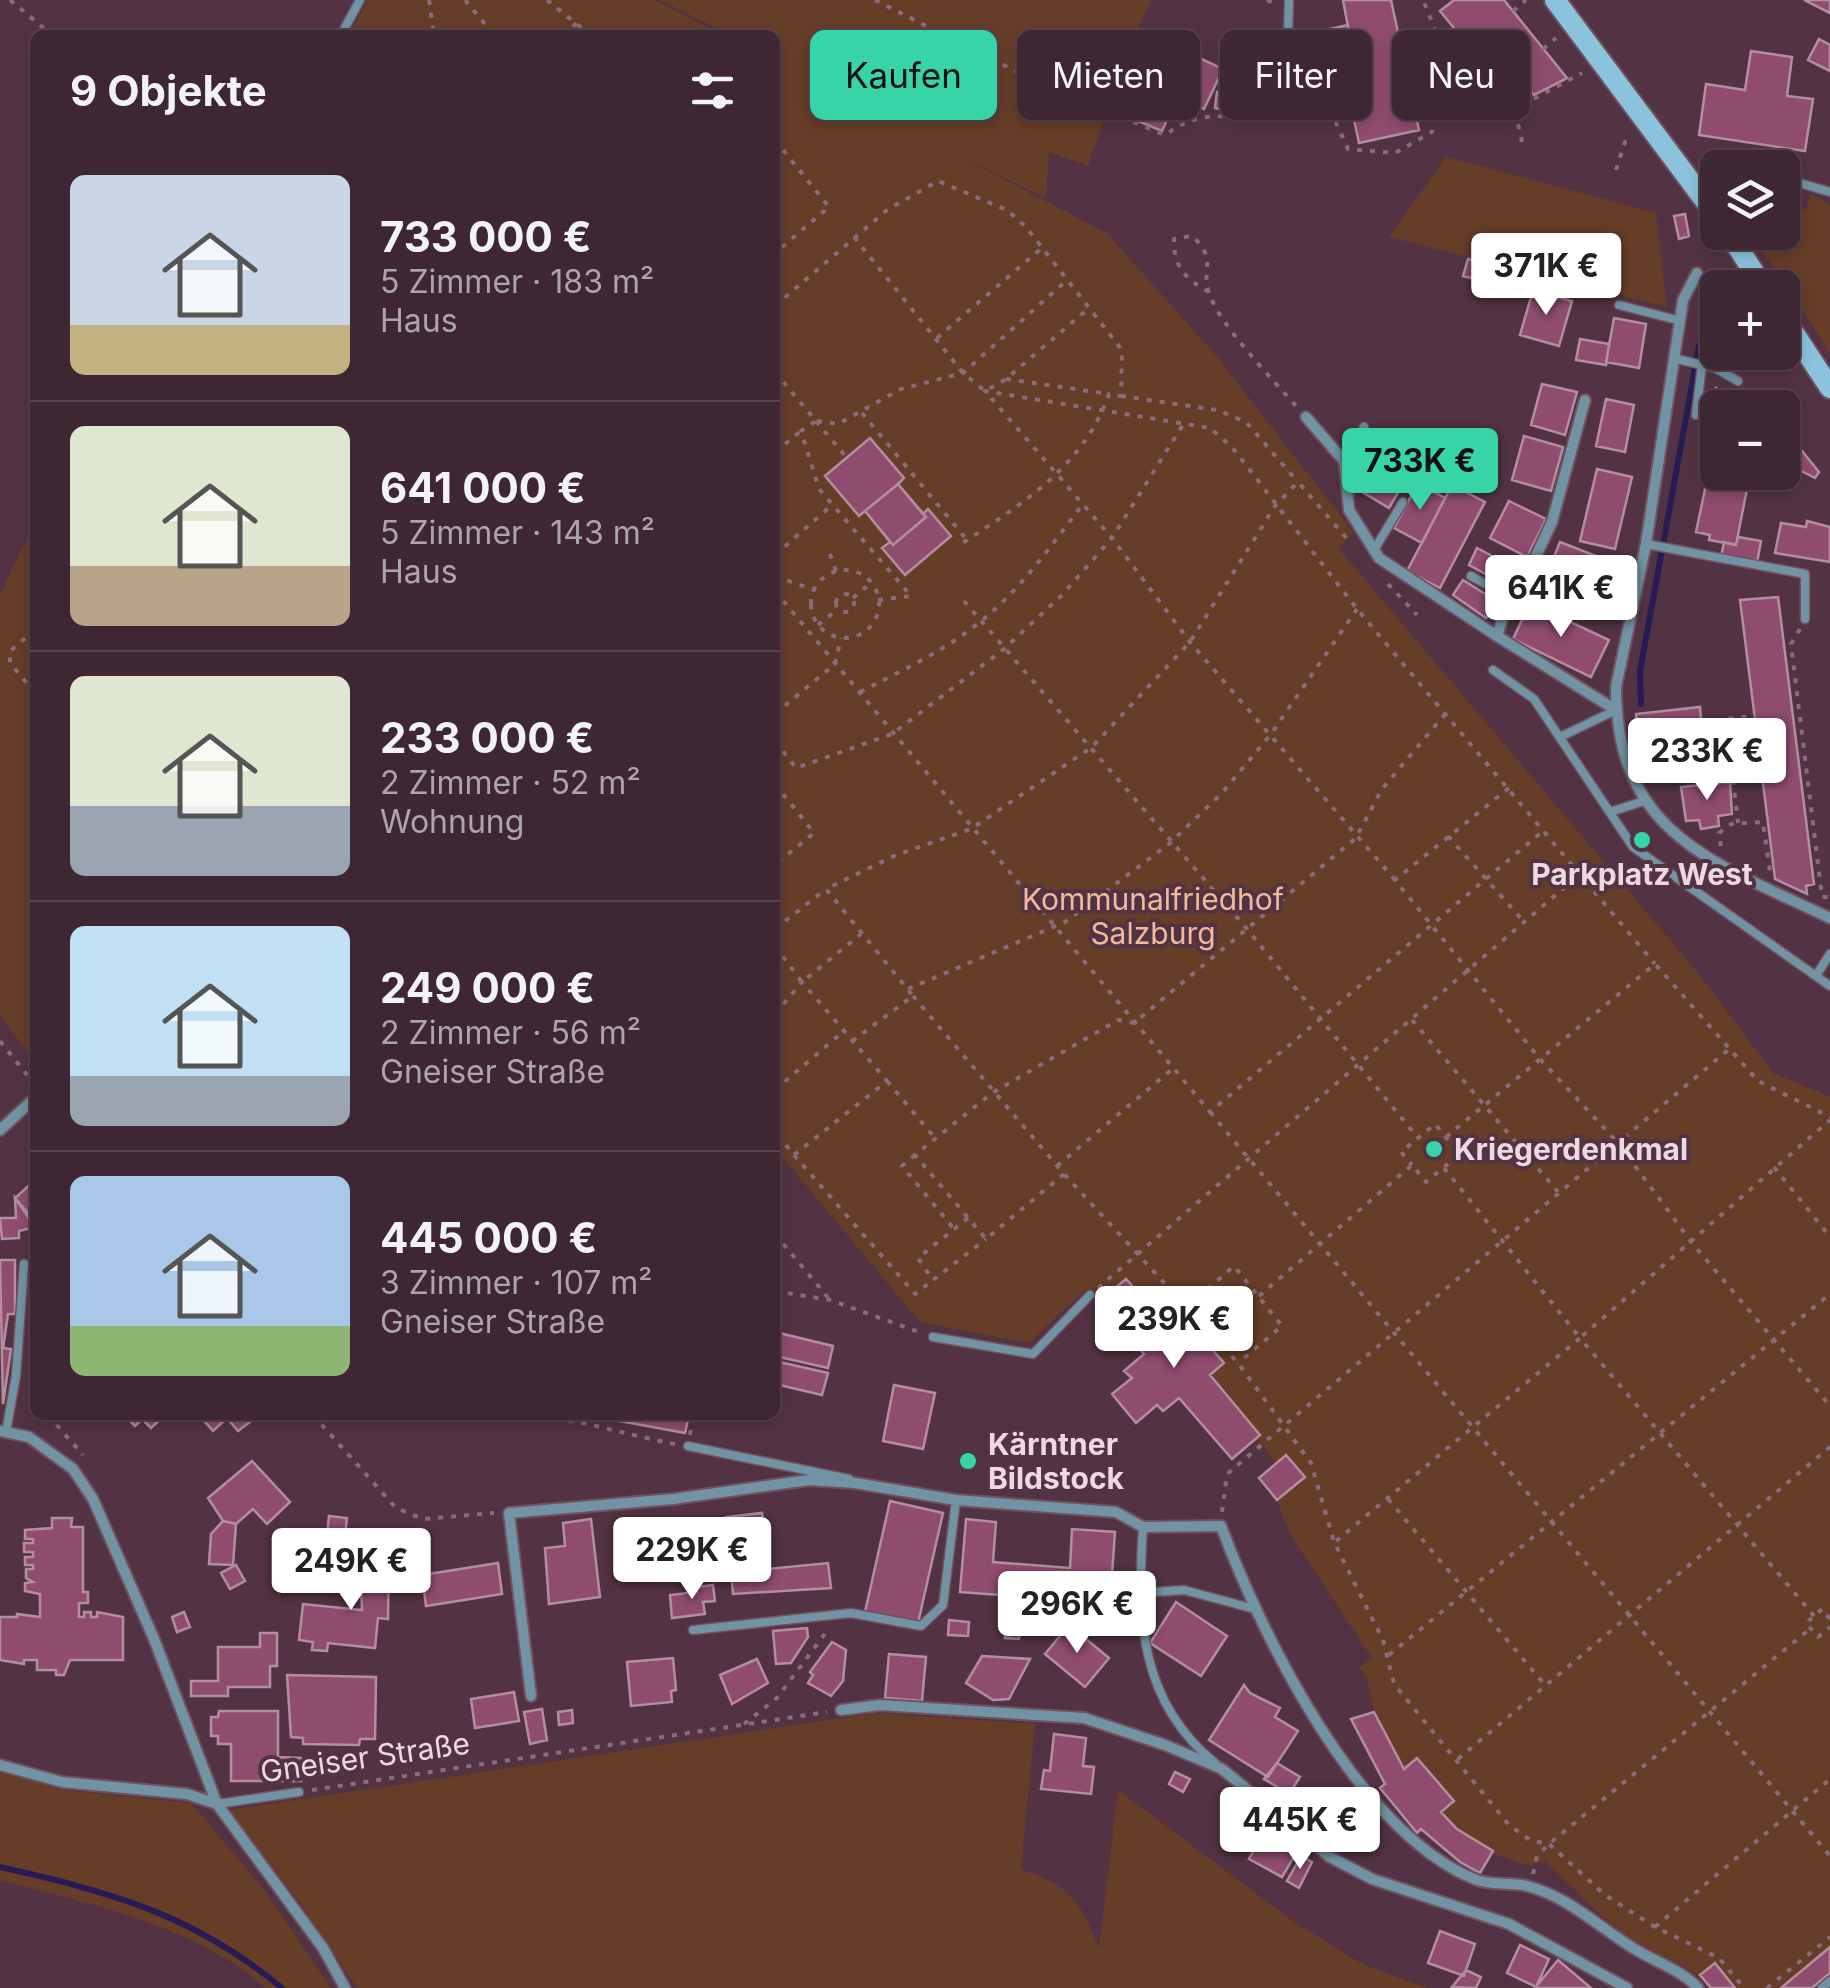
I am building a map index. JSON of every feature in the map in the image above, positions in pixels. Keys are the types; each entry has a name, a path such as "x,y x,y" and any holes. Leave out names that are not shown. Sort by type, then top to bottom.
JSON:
{"main road":[{"path":"1555,0 1597,73 1700,194"},
{"path":"1800,343 1830,388"}],"street":[{"path":"1698,273 1683,300 1651,545 1616,687 1616,710 1634,787 1666,828 1723,865 1830,918"},
{"path":"1497,636 1522,567 1535,558 1552,522 1585,400"},
{"path":"1306,417 1344,462 1349,510 1378,558 1616,710"},
{"path":"0,1130 30,1103"},
{"path":"3,1431 29,1437 73,1469 93,1499 154,1639 217,1804 323,1948 345,1988"},
{"path":"531,1696 509,1513 674,1499 809,1480 956,1500 1116,1512 1143,1527 1220,1526 1252,1608 1290,1677 1380,1808 1460,1873 1482,1882 1528,1886 1574,1908 1698,1988"},
{"path":"842,1710 880,1705 1084,1718 1222,1769 1330,1856 1372,1879 1509,1924 1626,1988"},
{"name":"Gneiser Straße","path":"0,1765 62,1782 187,1794 217,1804"}],"lane":[{"path":"344,30 360,0"},
{"path":"1288,30 1290,0"},
{"path":"1800,183 1830,192"},
{"path":"1619,305 1681,321"},
{"path":"1677,359 1700,364"},
{"path":"1696,415 1701,370"},
{"path":"1713,370 1738,381"},
{"path":"1344,462 1364,427"},
{"path":"1374,550 1403,502"},
{"path":"1651,545 1805,574 1805,620"},
{"path":"1472,576 1510,597"},
{"path":"1493,670 1534,698 1633,848 1830,986"},
{"path":"1560,737 1616,710"},
{"path":"1610,812 1644,800"},
{"path":"1818,974 1830,954"},
{"path":"3,1431 16,1376 24,1264"},
{"path":"933,1336 1032,1354 1090,1295"},
{"path":"688,1446 897,1489"},
{"path":"692,1630 851,1613 921,1626 934,1618 942,1605 956,1500"},
{"path":"1143,1527 1138,1592 1152,1678 1172,1719 1222,1769"},
{"path":"1138,1592 1184,1590 1252,1608"},
{"name":"Gneiser Straße","path":"217,1804 300,1792"},
{"path":"1822,1988 1830,1982"}],"path":[{"path":"10,0 46,30"},
{"path":"429,0 433,30"},
{"path":"465,0 490,30"},
{"path":"546,0 585,30"},
{"path":"874,0 1128,124 1166,136 1207,113 1220,115"},
{"path":"1335,120 1348,149 1395,153 1432,132 1440,41 1423,0"},
{"path":"1512,11 1526,0"},
{"path":"570,30 578,24"},
{"path":"1543,49 1559,34"},
{"path":"1530,103 1597,73"},
{"path":"1249,120 1276,120"},
{"path":"1518,120 1522,126 1522,148"},
{"path":"1616,170 1624,142 1637,136"},
{"path":"780,146 829,207 780,248"},
{"path":"780,302 887,210 938,181 1007,210 1043,247 1122,350 1121,396"},
{"path":"1208,292 1210,265 1205,248 1192,236 1174,239 1174,255 1185,278 1208,292 1260,366 1306,417"},
{"path":"854,237 963,373 985,391 1112,538 1190,642 1470,970 1540,1059 1618,1143 1692,1243 1830,1406"},
{"path":"937,338 1043,247"},
{"path":"780,448 816,421 838,424 901,389 963,373 1066,281"},
{"path":"985,391 1006,380 1089,308"},
{"path":"780,378 847,458"},
{"path":"1006,380 1217,410 1246,422 1348,541"},
{"path":"985,391 1210,428 1232,447 1357,610 1728,1050 1758,1080 1830,1118 1692,1243 1334,1542"},
{"path":"961,544 1058,478 1103,412 1110,394"},
{"path":"862,413 967,540"},
{"path":"780,747 796,768 892,734 1004,649 1061,596 1112,538 1184,424"},
{"path":"801,432 819,489 912,596 878,600"},
{"path":"780,925 826,889 896,855 971,829 1092,747 1190,642 1276,506 1298,482"},
{"path":"780,551 832,505"},
{"path":"860,692 931,656 981,621 1029,574 1082,505"},
{"path":"830,554 836,571"},
{"path":"849,569 872,582 878,600 875,620 866,630 841,638 818,625 812,613 814,590 836,571 849,569"},
{"path":"780,578 814,590"},
{"path":"1382,578 1417,615"},
{"path":"838,608 850,611 853,598 872,582"},
{"path":"818,625 838,608 840,596 853,598"},
{"path":"780,597 1830,1856"},
{"path":"964,600 1247,929 1317,1020 1418,1138"},
{"path":"908,989 1054,922 1065,922 1170,843 1222,793 1271,734 1357,610"},
{"path":"1805,620 1792,644 1822,897 1830,897"},
{"path":"30,634 10,651 10,663 30,688"},
{"path":"780,710 835,664 841,638"},
{"path":"1134,1023 1356,838 1382,789 1446,713"},
{"path":"1738,824 1724,720 1755,716"},
{"path":"1628,765 1686,758 1703,749 1730,754"},
{"path":"1394,880 1508,788"},
{"path":"780,790 814,832 780,861"},
{"path":"1723,865 1719,833 1738,824 1763,822 1773,891"},
{"path":"1210,1112 1544,830"},
{"path":"1448,836 1524,922"},
{"path":"1090,1295 1580,874"},
{"path":"826,889 992,1093 1238,1363 1311,1463 1334,1542 1388,1656 1394,1684 1509,1825 1530,1840 1549,1844 1605,1895 1654,1927 1719,1958 1744,1988"},
{"path":"780,1008 802,982 862,934"},
{"path":"780,953 936,1138"},
{"path":"1446,1137 1655,964"},
{"path":"852,1041 913,996"},
{"path":"954,1229 902,1166 992,1093 1118,1020 1134,1023"},
{"path":"1412,1020 1558,1192"},
{"path":"780,1086 844,1031"},
{"path":"0,1041 30,1079"},
{"path":"1220,1526 1226,1474 1728,1050"},
{"path":"1057,1166 1171,1070"},
{"path":"794,1155 887,1081"},
{"path":"1435,1124 1446,1137 1460,1154 1426,1182 1401,1152 1435,1124"},
{"path":"780,1138 915,1294 1064,1174"},
{"path":"915,1155 986,1239"},
{"path":"1259,1296 1412,1165"},
{"path":"1774,1167 1830,1237"},
{"path":"1444,1168 1580,1338 1814,1616"},
{"path":"933,1280 918,1258 968,1218"},
{"path":"780,1240 830,1300"},
{"path":"1188,1306 1234,1266 1282,1326 1238,1363"},
{"path":"780,1292 830,1300 933,1336"},
{"path":"1388,1656 1830,1294"},
{"path":"52,1420 86,1458"},
{"path":"317,1420 396,1508 422,1518 509,1513"},
{"path":"571,1420 583,1426 688,1446"},
{"path":"1456,1760 1830,1447"},
{"path":"1388,1499 1545,1685"},
{"path":"1829,1616 1822,1609 1806,1623 1818,1637 1829,1631"},
{"path":"740,1727 777,1698 830,1627 851,1613"},
{"path":"1528,1886 1537,1856 1549,1844 1811,1628"},
{"name":"Gneiser Straße","path":"300,1792 842,1710"},
{"path":"1654,1927 1830,1778"},
{"path":"1767,1988 1830,1937"}],"green space":[{"path":"368,0 654,0 713,30 352,30"},
{"name":"Kommunalfriedhof Salzburg","path":"660,0 1151,0 1137,30 1017,30 1017,120 1104,120 1088,166 1049,152 1046,198 950,152 1107,233 1218,358 1353,532 1339,549 1698,973 1773,1073 1830,1097 1830,1973 1812,1988 1711,1988 1686,1967 1625,1934 1544,1860 1530,1866 1492,1853 1480,1873 1460,1862 1422,1829 1417,1833 1380,1788 1384,1784 1351,1719 1374,1712 1367,1678 1359,1668 1372,1658 1291,1536 1277,1500 1259,1478 1276,1463 1258,1439 1232,1459 1179,1398 1163,1411 1157,1405 1136,1423 1112,1394 1131,1378 1124,1371 1144,1354 1086,1289 1029,1343 920,1322 780,1154 780,62 785,63 780,60 780,30 720,30"},
{"path":"1446,157 1656,213 1667,307 1389,237"},
{"path":"1810,194 1830,205 1830,353 1800,307 1800,270 1775,270 1762,250 1800,250 1800,209 1806,210"},
{"path":"30,532 30,1056 0,1014 0,595"},
{"path":"876,1713 1035,1724 1021,1869 1052,1882 1072,1897 1099,1948 1118,1790 1294,1922 1364,1965 1427,1988 357,1988 300,1903 229,1810"},
{"path":"0,1770 63,1790 191,1803 266,1892 331,1988 265,1988 208,1948 175,1933 104,1908 0,1880"}],"building":[{"path":"1343,0 1391,0 1397,30 1392,30 1392,120 1417,120 1419,130 1359,143 1354,120 1372,120 1372,30 1349,30"},
{"path":"1454,0 1504,0 1528,30 1456,30 1440,11"},
{"path":"1804,0 1830,0 1830,13"},
{"path":"1530,32 1567,78 1534,95 1530,90"},
{"path":"1819,39 1830,45 1830,71 1808,60"},
{"path":"1751,51 1792,57 1787,96 1813,99 1805,151 1699,135 1706,84 1745,90"},
{"path":"1200,58 1220,68 1204,109 1200,107"},
{"path":"1217,92 1220,92 1220,109 1215,108"},
{"path":"1136,120 1167,120 1162,131"},
{"path":"1685,214 1689,236 1679,239 1674,216"},
{"path":"1468,259 1502,267 1498,284 1463,276"},
{"path":"1533,290 1572,301 1559,346 1520,335"},
{"path":"1614,318 1646,324 1639,368 1606,362"},
{"path":"1580,339 1609,344 1606,365 1576,360"},
{"path":"1542,384 1577,392 1565,435 1531,425"},
{"path":"1606,399 1634,405 1625,452 1596,446"},
{"path":"1524,436 1563,447 1551,491 1512,480"},
{"path":"870,438 904,478 898,484 923,514 928,509 951,536 905,575 882,548 890,542 865,511 859,516 825,476"},
{"path":"1800,448 1819,472 1815,478 1800,470"},
{"path":"1597,469 1632,477 1615,549 1580,541"},
{"path":"1374,476 1399,491 1389,508 1364,493"},
{"path":"1418,483 1445,498 1422,543 1394,528"},
{"path":"898,484 926,517 893,545 865,511"},
{"path":"1452,485 1485,502 1440,588 1407,571"},
{"path":"1705,490 1747,490 1736,545 1709,540 1710,535 1696,532"},
{"path":"1509,501 1546,519 1527,557 1490,538"},
{"path":"1807,521 1830,527 1830,562 1775,553 1781,523 1806,527"},
{"path":"1738,537 1761,541 1757,563 1721,557 1724,542 1736,545"},
{"path":"1560,542 1596,556 1587,578 1551,564"},
{"path":"1477,548 1517,569 1508,586 1469,565"},
{"path":"1463,580 1498,602 1486,618 1453,595"},
{"path":"1778,597 1814,884 1806,886 1807,894 1775,879 1740,600"},
{"path":"1530,603 1609,640 1591,677 1513,639"},
{"path":"1700,707 1703,739 1681,742 1683,752 1664,754 1663,744 1638,747 1636,714"},
{"path":"1730,782 1732,814 1718,816 1719,826 1701,829 1699,820 1686,821 1681,787"},
{"path":"30,1184 30,1215 15,1198"},
{"path":"15,1198 30,1220 30,1228 19,1231 19,1238 2,1239 0,1218 16,1218"},
{"path":"0,1260 15,1260 15,1314 8,1314 3,1348 11,1349 3,1404"},
{"path":"1126,1279 1172,1330 1185,1319 1224,1363 1210,1375 1260,1435 1232,1459 1179,1398 1163,1411 1157,1405 1136,1423 1112,1394 1132,1378 1124,1371 1144,1354 1097,1303"},
{"path":"780,1333 833,1346 828,1368 780,1357"},
{"path":"780,1362 828,1373 822,1395 780,1385"},
{"path":"894,1385 935,1393 923,1449 883,1441"},
{"path":"143,1420 160,1420 151,1428"},
{"path":"203,1420 225,1420 213,1431"},
{"path":"229,1420 252,1420 238,1431"},
{"path":"614,1420 688,1420 685,1433"},
{"path":"1286,1455 1305,1477 1277,1500 1259,1478"},
{"path":"252,1461 290,1502 267,1524 253,1509 236,1524 223,1521 208,1498"},
{"path":"890,1501 943,1513 918,1623 865,1612"},
{"path":"762,1513 768,1569 828,1563 831,1588 733,1594 726,1517"},
{"path":"329,1516 347,1518 345,1537 327,1535"},
{"path":"52,1518 72,1518 71,1527 83,1527 83,1592 88,1592 88,1603 79,1603 79,1617 91,1612 91,1617 97,1617 97,1612 123,1617 123,1660 70,1660 64,1675 56,1675 56,1670 37,1670 37,1660 24,1660 24,1664 0,1660 0,1617 40,1617 40,1594 25,1591 25,1583 33,1582 26,1578 26,1569 33,1569 33,1565 25,1565 25,1557 33,1557 33,1552 24,1552 24,1543 33,1543 33,1539 25,1539 25,1530 52,1528"},
{"path":"591,1519 600,1597 549,1604 545,1548 565,1546 563,1523"},
{"path":"966,1519 996,1522 993,1562 1070,1568 1072,1529 1115,1532 1110,1603 960,1592"},
{"path":"223,1521 236,1524 233,1565 209,1564 211,1534"},
{"path":"694,1528 694,1562 647,1563 646,1530"},
{"path":"389,1558 388,1619 378,1618 375,1648 328,1643 327,1651 312,1650 313,1642 299,1640 303,1604 362,1610 360,1559"},
{"path":"498,1563 502,1594 426,1606 422,1575"},
{"path":"236,1565 245,1581 230,1589 221,1573"},
{"path":"713,1585 715,1601 703,1602 705,1614 672,1618 670,1595 697,1592 697,1587"},
{"path":"1176,1602 1227,1636 1201,1676 1150,1643"},
{"path":"184,1612 190,1627 177,1632 172,1617"},
{"path":"949,1620 969,1622 968,1636 948,1635"},
{"path":"1069,1625 1109,1658 1085,1687 1045,1654"},
{"path":"1007,1626 1020,1628 1019,1639 1005,1638"},
{"path":"807,1628 808,1637 791,1663 776,1664 773,1631"},
{"path":"260,1633 277,1633 277,1666 270,1666 270,1687 228,1687 228,1696 191,1696 191,1681 218,1681 218,1647 260,1647"},
{"path":"832,1642 846,1650 843,1681 831,1696 808,1683 813,1675 810,1672"},
{"path":"889,1654 926,1657 922,1701 885,1698"},
{"path":"982,1656 1030,1659 1009,1699 993,1700 966,1683"},
{"path":"673,1658 676,1690 671,1691 672,1702 631,1706 627,1662"},
{"path":"757,1659 768,1683 732,1704 720,1675"},
{"path":"287,1675 376,1677 375,1739 360,1739 359,1745 303,1744 303,1738 291,1737"},
{"path":"1244,1685 1250,1693 1280,1708 1275,1717 1298,1731 1268,1777 1209,1740"},
{"path":"514,1692 519,1721 475,1728 471,1699"},
{"path":"542,1709 547,1740 530,1744 524,1712"},
{"path":"572,1710 573,1723 559,1725 558,1712"},
{"path":"219,1711 278,1711 278,1757 301,1758 301,1781 231,1781 231,1744 218,1744 218,1736 211,1736 211,1717 218,1717"},
{"path":"1374,1712 1404,1769 1417,1758 1454,1801 1441,1812 1457,1829 1493,1851 1480,1873 1460,1862 1421,1829 1417,1833 1380,1788 1385,1784 1351,1719"},
{"path":"1054,1734 1086,1738 1083,1766 1094,1767 1091,1794 1041,1789 1044,1770 1050,1771"},
{"path":"1277,1763 1300,1777 1289,1794 1264,1779"},
{"path":"1175,1772 1190,1779 1183,1792 1169,1784"},
{"path":"1264,1832 1298,1850 1282,1877 1249,1859"},
{"path":"1301,1856 1312,1862 1299,1888 1287,1881"},
{"path":"1440,1931 1475,1944 1464,1976 1428,1963"},
{"path":"1520,1945 1549,1959 1536,1987 1507,1973"},
{"path":"1830,1947 1830,1973 1812,1988 1781,1988"},
{"path":"1558,1960 1591,1988 1535,1988"},
{"path":"1715,1963 1735,1988 1711,1988 1700,1975"},
{"path":"1466,1970 1481,1977 1476,1988 1452,1987"}],"waterway":[{"path":"1641,704 1640,671 1699,346"},
{"path":"0,1867 149,1909 216,1941 282,1988"}],"place":[{"name":"Parkplatz West","path":"1642,840"},
{"name":"Kriegerdenkmal","path":"1434,1149"},
{"name":"Kärntner Bildstock","path":"968,1461"}]}
